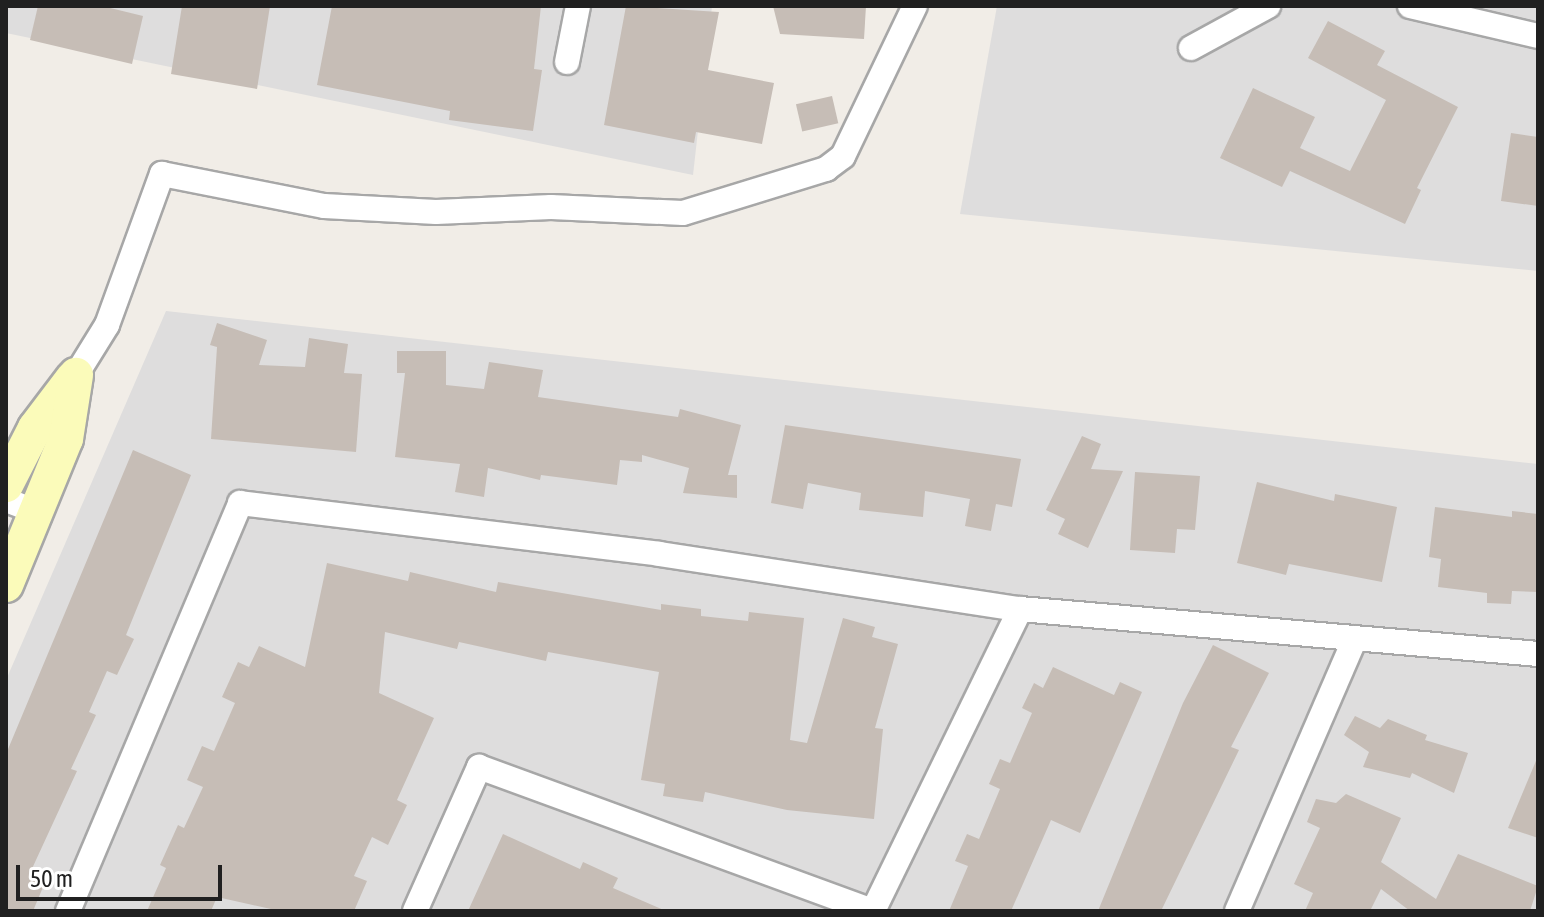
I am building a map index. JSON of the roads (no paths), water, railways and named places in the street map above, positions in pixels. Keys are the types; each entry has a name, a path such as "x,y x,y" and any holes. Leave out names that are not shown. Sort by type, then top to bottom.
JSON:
{"street":[{"path":"567,62 578,6"},
{"path":"6,485 35,428 76,375 107,325 162,174 324,206 436,212 551,207 683,213 826,169 843,156 915,6"},
{"path":"1191,48 1268,6"},
{"path":"1410,6 1538,36"},
{"path":"6,585 22,506 66,439 76,375"},
{"path":"68,911 240,503 659,554 1020,609 1538,654"},
{"path":"415,911 479,767 873,911 1020,609"},
{"path":"1237,911 1355,638"}]}
